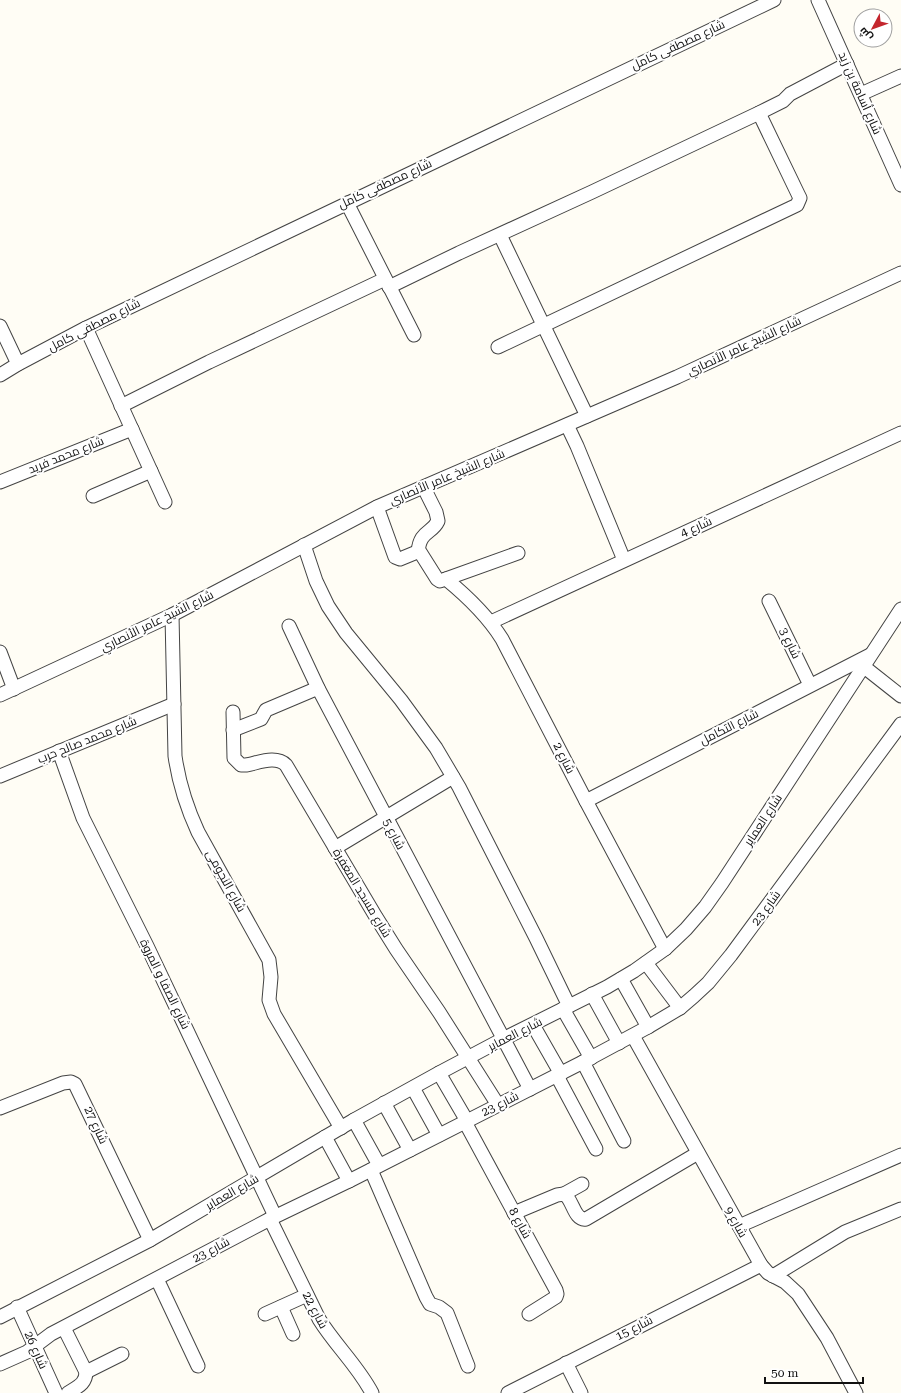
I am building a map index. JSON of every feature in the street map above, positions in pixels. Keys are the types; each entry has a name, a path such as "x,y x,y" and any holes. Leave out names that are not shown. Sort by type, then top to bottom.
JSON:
{"street":[{"name":"شارع مصطفى كامل","path":"0,375 86,328 347,202 774,0"},
{"name":"شارع أسامة بن زيد","path":"818,0 901,185"},
{"path":"121,406 209,362 387,283 500,235 759,113 783,101 790,94 847,64"},
{"path":"861,94 901,76"},
{"path":"498,347 797,206 800,198 759,113"},
{"path":"347,202 414,336"},
{"path":"500,235 587,416"},
{"name":"شارع الشيخ عامر الأنصاري","path":"0,695 172,615 377,508 684,374 901,273"},
{"path":"0,326 18,364"},
{"path":"86,328 164,502"},
{"path":"567,425 624,560"},
{"name":"شارع محمد فريد","path":"0,482 132,429"},
{"name":"شارع 4","path":"492,622 901,433"},
{"path":"93,496 151,471"},
{"path":"377,508 395,557 401,559 418,552 424,535 436,525 438,520 436,512 424,488"},
{"path":"304,545 316,581 328,606 346,633 436,748 453,777 499,863 566,1008 587,1060 624,1141"},
{"name":"شارع 2","path":"418,552 422,554 437,579 440,581 446,579 492,622 511,655 586,801 665,949"},
{"path":"446,579 518,553"},
{"name":"شارع 3","path":"769,601 810,685"},
{"name":"شارع العماير","path":"0,1317 150,1240 384,1103 503,1039 621,979 665,949 686,929 710,901 901,609"},
{"name":"شارع النجومى","path":"172,615 175,756 177,775 182,793 188,811 198,832 269,960 272,977 269,1000 274,1014 341,1128"},
{"name":"شارع 5","path":"289,626 318,688 530,1089"},
{"path":"0,652 14,689"},
{"name":"شارع التكامل","path":"586,801 871,654"},
{"path":"863,666 899,691"},
{"path":"233,730 261,719 266,710 318,688"},
{"name":"شارع محمد صالح حرب","path":"0,776 174,704"},
{"name":"شارع مسجد المغفرة","path":"233,712 234,758 237,762 246,765 274,760 283,762 396,949 498,1105"},
{"name":"شارع 23","path":"0,1364 20,1356 52,1334 273,1217 349,1181 559,1075 633,1036 680,1008 708,983 731,955 901,724"},
{"name":"شارع الصفا و المروة","path":"59,751 83,818 150,953 258,1178 273,1217"},
{"path":"335,848 453,777"},
{"path":"646,963 680,1008"},
{"path":"621,979 648,1027"},
{"path":"592,994 619,1043"},
{"path":"533,1024 596,1149"},
{"name":"شارع 9","path":"633,1036 764,1270 792,1287 805,1303 828,1338 856,1393"},
{"name":"شارع 8","path":"439,1073 556,1290 556,1298 529,1314"},
{"name":"شارع 27","path":"0,1108 63,1083 71,1082 75,1084 150,1240"},
{"path":"413,1088 439,1135"},
{"path":"384,1103 410,1150"},
{"path":"354,1120 375,1168 426,1297 430,1304 439,1307 447,1313 468,1366"},
{"path":"325,1137 349,1181"},
{"path":"564,1194 569,1198 578,1217 582,1220 586,1219 698,1153"},
{"path":"739,1226 901,1155"},
{"path":"514,1213 560,1193 564,1194 582,1184"},
{"path":"773,1276 845,1232 901,1209"},
{"name":"شارع 22","path":"273,1217 307,1295 328,1333 358,1370 372,1393"},
{"name":"شارع 15","path":"508,1393 761,1265"},
{"path":"157,1279 198,1366"},
{"path":"265,1314 307,1295"},
{"name":"شارع 26","path":"17,1307 56,1393"},
{"path":"281,1307 293,1334"},
{"path":"64,1328 86,1372 84,1382 68,1393"},
{"path":"86,1372 122,1354"},
{"path":"566,1363 581,1393"}]}
